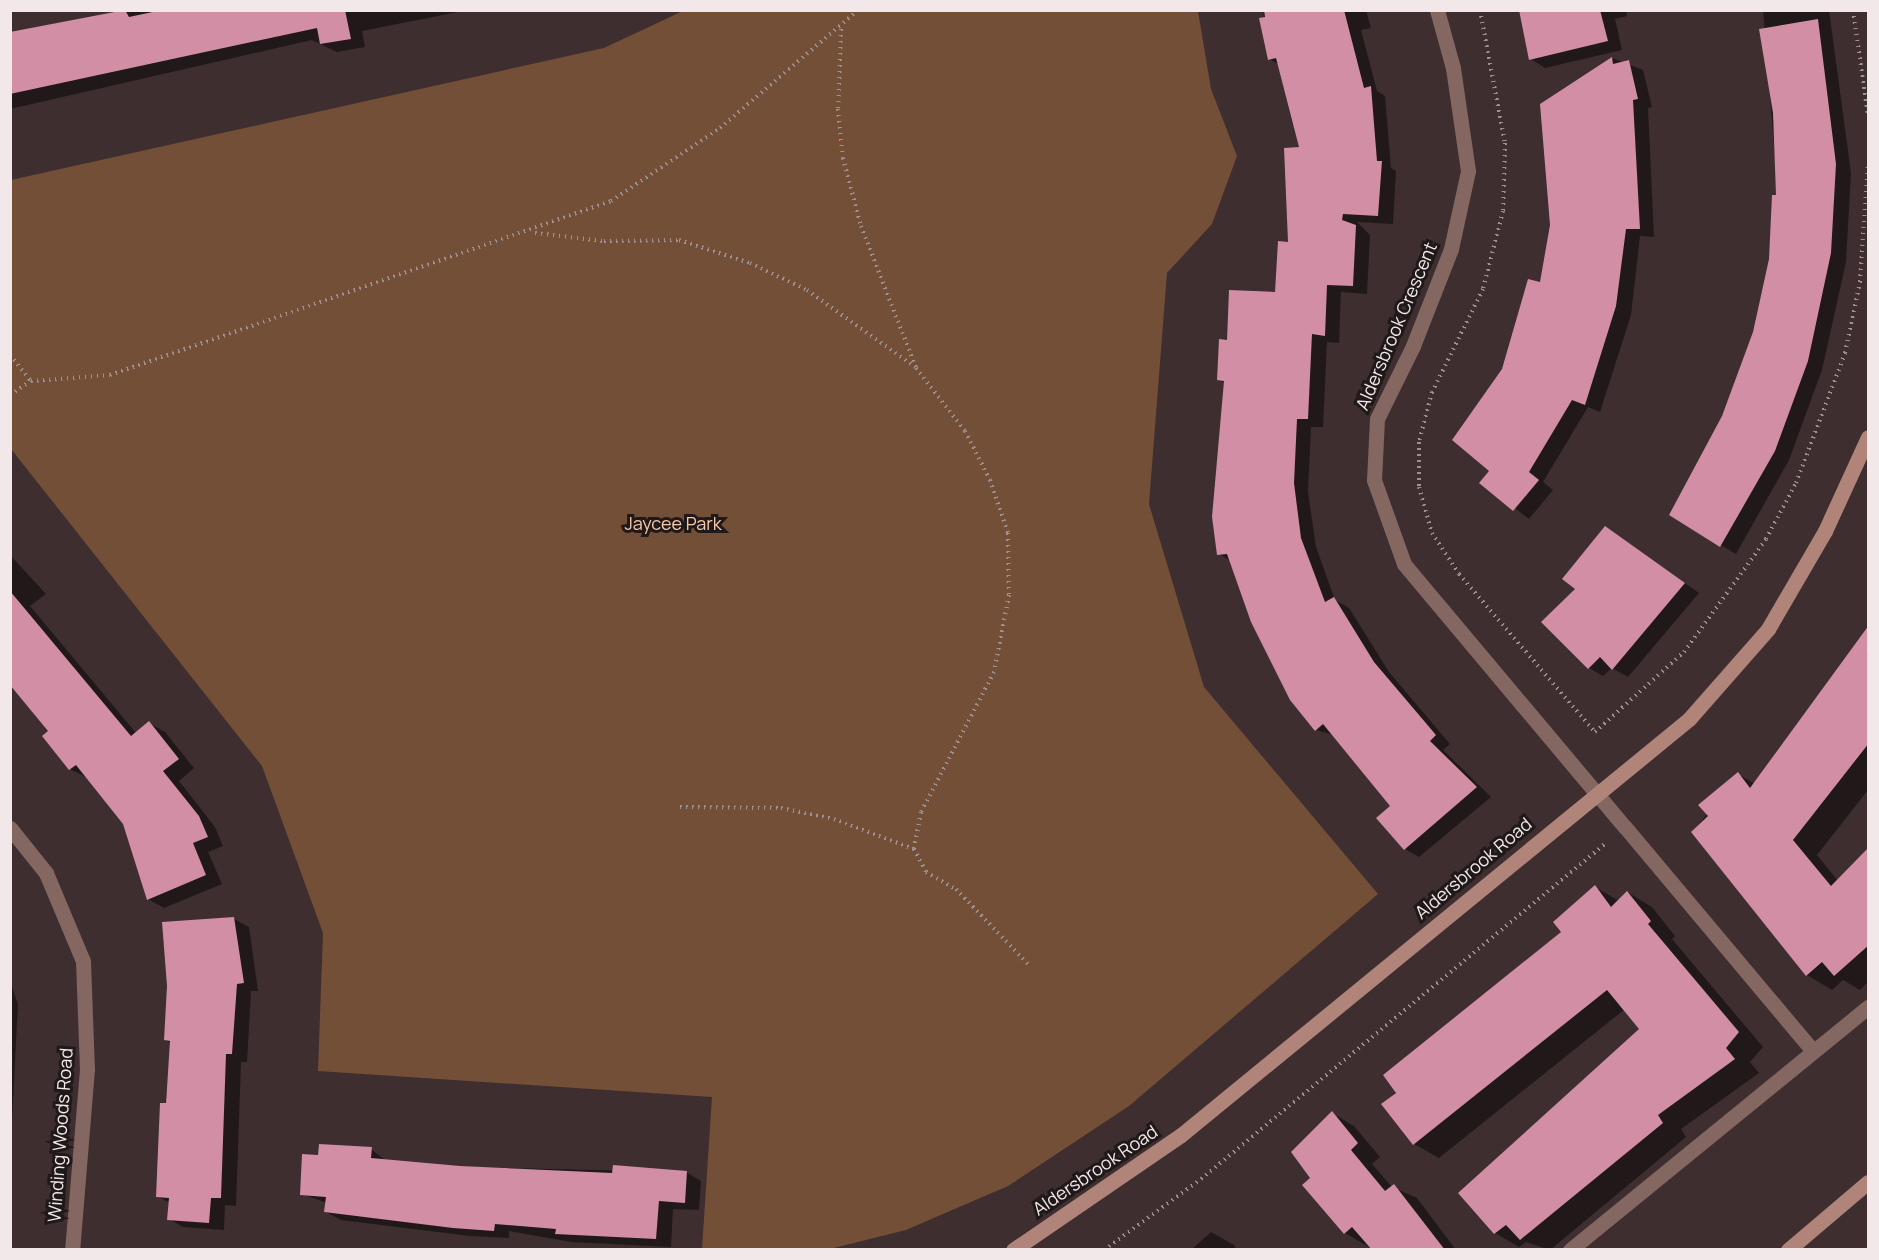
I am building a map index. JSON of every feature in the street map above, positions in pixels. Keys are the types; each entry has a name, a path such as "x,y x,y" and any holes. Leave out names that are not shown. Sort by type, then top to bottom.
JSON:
{"street":[{"name":"Aldersbrook Crescent","path":"1437,10 1453,68 1468,171 1451,249 1413,346 1377,419 1374,480 1404,564 1813,1051"},
{"name":"Aldersbrook Road","path":"1013,1250 1181,1135 1595,792 1689,718 1768,629 1825,531 1869,437"},
{"name":"Winding Woods Road","path":"10,828 46,873 83,961 87,1069 72,1250"},
{"path":"1570,1250 1869,1007"},
{"path":"1788,1250 1869,1182"}],"path":[{"path":"10,395 31,381 110,375 532,233 611,201 720,128 841,30 858,10"},
{"path":"1480,10 1504,143 1503,212 1483,289 1432,392 1419,442 1419,488 1432,533 1459,574 1595,732 1691,643 1766,539 1796,483 1845,352 1860,282 1869,162"},
{"path":"1853,10 1869,115"},
{"path":"841,30 838,109 843,158 861,226 916,368"},
{"path":"532,233 604,241 679,240 750,263 807,290 916,368 965,431 990,480 1008,533 1009,595 994,672 921,812 914,849 926,872 956,889 1029,964"},
{"path":"10,355 31,381"},
{"path":"680,807 781,808 834,819 914,849"},
{"path":"1104,1250 1201,1179 1625,827"}],"green space":[{"name":"Jaycee Park","path":"685,10 1198,11 1211,89 1237,156 1212,224 1167,273 1149,504 1204,687 1378,894 1129,1106 1008,1186 906,1230 830,1249 702,1249 712,1097 318,1071 323,933 262,766 11,449 11,180 604,48"}],"building":[{"path":"125,10 129,17 162,10 345,10 351,39 320,44 317,28 10,94 10,32"},
{"path":"1264,10 1344,10 1364,88 1371,86 1377,161 1382,161 1378,216 1343,214 1342,220 1356,225 1353,286 1327,285 1325,336 1312,334 1308,419 1297,419 1294,483 1301,538 1325,602 1334,597 1374,662 1436,735 1430,741 1477,787 1404,850 1376,818 1390,806 1323,724 1315,731 1290,700 1251,622 1227,554 1217,555 1212,517 1224,381 1217,380 1219,339 1227,340 1229,290 1275,292 1278,241 1288,242 1284,148 1299,147 1276,58 1268,60 1259,18 1265,17"},
{"path":"1519,10 1600,10 1608,41 1529,60"},
{"path":"1818,19 1836,164 1831,253 1808,361 1775,451 1720,547 1669,515 1722,416 1753,332 1769,259 1772,195 1776,195 1773,113 1759,29"},
{"path":"1612,57 1613,64 1629,60 1638,99 1633,100 1640,229 1626,229 1616,306 1585,405 1572,400 1529,472 1539,480 1513,511 1479,483 1489,471 1452,440 1502,369 1528,279 1540,282 1550,225 1540,104"},
{"path":"1605,526 1685,583 1612,670 1600,657 1588,669 1541,622 1575,589 1562,579"},
{"path":"10,591 131,736 149,721 179,759 163,771 199,816 208,837 193,843 206,875 147,900 123,824 76,765 69,770 42,736 48,731 10,685"},
{"path":"1869,625 1869,743 1793,840 1831,886 1869,847 1869,945 1834,976 1822,962 1806,976 1691,832 1708,816 1698,805 1738,772 1750,788"},
{"path":"1595,885 1611,907 1627,891 1651,921 1648,924 1739,1032 1726,1048 1735,1059 1658,1115 1663,1123 1520,1240 1506,1225 1494,1234 1458,1193 1639,1029 1607,990 1413,1145 1381,1104 1396,1093 1383,1075 1561,932 1553,922"},
{"path":"234,917 244,983 237,984 232,1054 226,1054 221,1198 211,1198 209,1223 167,1220 169,1198 156,1197 160,1103 166,1103 170,1041 164,1040 167,986 162,922"},
{"path":"1332,1111 1358,1143 1351,1150 1385,1191 1394,1184 1445,1250 1372,1250 1352,1227 1344,1234 1302,1185 1310,1178 1291,1152"},
{"path":"319,1144 372,1147 371,1158 460,1166 612,1173 613,1165 687,1171 685,1203 659,1201 656,1239 555,1234 556,1229 495,1224 494,1231 453,1228 324,1212 326,1197 300,1195 302,1154 318,1155"}]}
